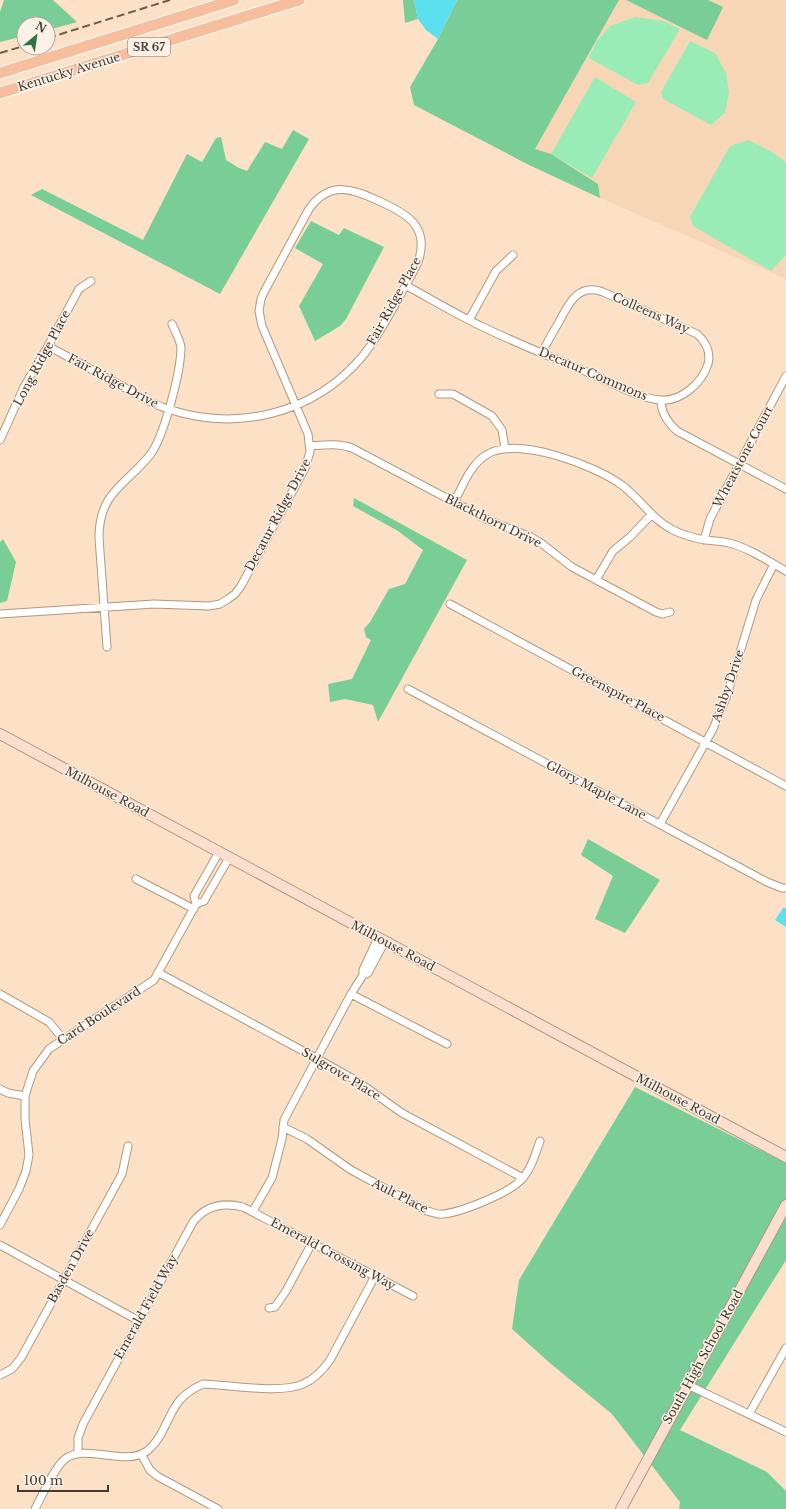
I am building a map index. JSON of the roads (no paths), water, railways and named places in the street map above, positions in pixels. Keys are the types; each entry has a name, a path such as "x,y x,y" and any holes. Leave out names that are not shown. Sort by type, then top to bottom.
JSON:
{"main road":[{"name":"Kentucky Avenue","path":"0,73 234,0"},
{"name":"Kentucky Avenue","path":"0,93 299,0"}],"street":[{"name":"Fair Ridge Place","path":"296,406 317,396 330,387 360,360 376,337 420,256 421,245 419,233 413,222 404,212 359,192 343,190"},
{"name":"Decatur Ridge Drive","path":"0,614 154,604 210,606 220,604 230,598 241,586 305,468 309,457 310,446 308,434 260,322 260,304 264,292 312,206 322,196 330,192 343,190"},
{"path":"469,320 496,271 513,255"},
{"name":"Long Ridge Place","path":"0,440 24,387 79,289 91,281"},
{"name":"Decatur Commons","path":"405,285 469,320 542,353 628,390 660,400 665,416 673,427 786,490"},
{"name":"Colleens Way","path":"542,353 568,304 574,297 586,290 598,290 692,331 700,336 706,345 709,356 708,364 696,385 681,396 660,400"},
{"path":"107,646 100,538 102,515 106,503 113,492 146,460 158,441 169,410 177,376 181,346 172,324"},
{"name":"Fair Ridge Drive","path":"48,346 156,405 169,410 195,416 228,420 261,416 296,406"},
{"name":"Wheatstone Court","path":"704,540 710,519 786,376"},
{"path":"439,394 453,394 492,416 502,430 505,448"},
{"name":"Blackthorn Drive","path":"310,446 330,444 352,448 496,523 541,542 572,567 656,612 662,614 670,612"},
{"path":"454,502 473,468 478,461 489,453 505,448 549,454 591,468 611,478 623,486 652,514 673,530 690,537 729,543 742,548 786,571"},
{"path":"596,580 611,552 652,514"},
{"name":"Ashby Drive","path":"660,824 706,742 730,689 756,600 774,564"},
{"name":"Greenspire Place","path":"450,604 786,786"},
{"name":"Glory Maple Lane","path":"408,689 767,882 782,888 786,888"},
{"name":"Milhouse Road","path":"0,734 786,1157"},
{"name":"Card Boulevard","path":"195,906 194,896 219,852"},
{"name":"Card Boulevard","path":"0,1225 19,1189 26,1171 29,1156 25,1119 25,1096 33,1071 49,1049 154,980 195,906 204,901 229,858"},
{"path":"136,879 195,906"},
{"path":"252,1211 272,1178 282,1139 284,1120 351,994 364,975 368,973 382,940"},
{"name":"Sulgrove Place","path":"158,973 357,1081 402,1113 523,1178"},
{"path":"0,994 49,1022 63,1039"},
{"path":"351,994 447,1044"},
{"path":"0,1089 8,1093 25,1096"},
{"name":"Ault Place","path":"283,1127 308,1139 350,1170 427,1211 441,1214 452,1213 487,1200 511,1189 523,1178"},
{"path":"523,1178 528,1170 540,1141"},
{"name":"Basden Drive","path":"0,1375 12,1370 21,1358 122,1174 128,1146"},
{"name":"Emerald Field Way","path":"78,1454 78,1438 83,1424 199,1215 217,1205 226,1204 242,1207 252,1211"},
{"name":"South High School Road","path":"621,1509 786,1205"},
{"name":"Emerald Crossing Way","path":"252,1211 413,1296"},
{"path":"269,1308 275,1307 286,1291 312,1243"},
{"path":"0,1245 139,1321"},
{"path":"35,1509 58,1467 65,1459 84,1453 130,1457 141,1454 148,1450 158,1439 180,1400 194,1388 202,1384 286,1389 303,1384 322,1372 330,1360 375,1276"},
{"path":"750,1414 786,1348"},
{"path":"688,1385 786,1432"},
{"path":"141,1454 150,1470 157,1476 218,1509"}],"water":[{"path":"414,0 457,0 438,39 426,30 418,19"},
{"path":"783,908 786,908 786,927 775,920"}],"railway":[{"path":"56,36 170,0"},
{"path":"0,53 16,48"}]}
